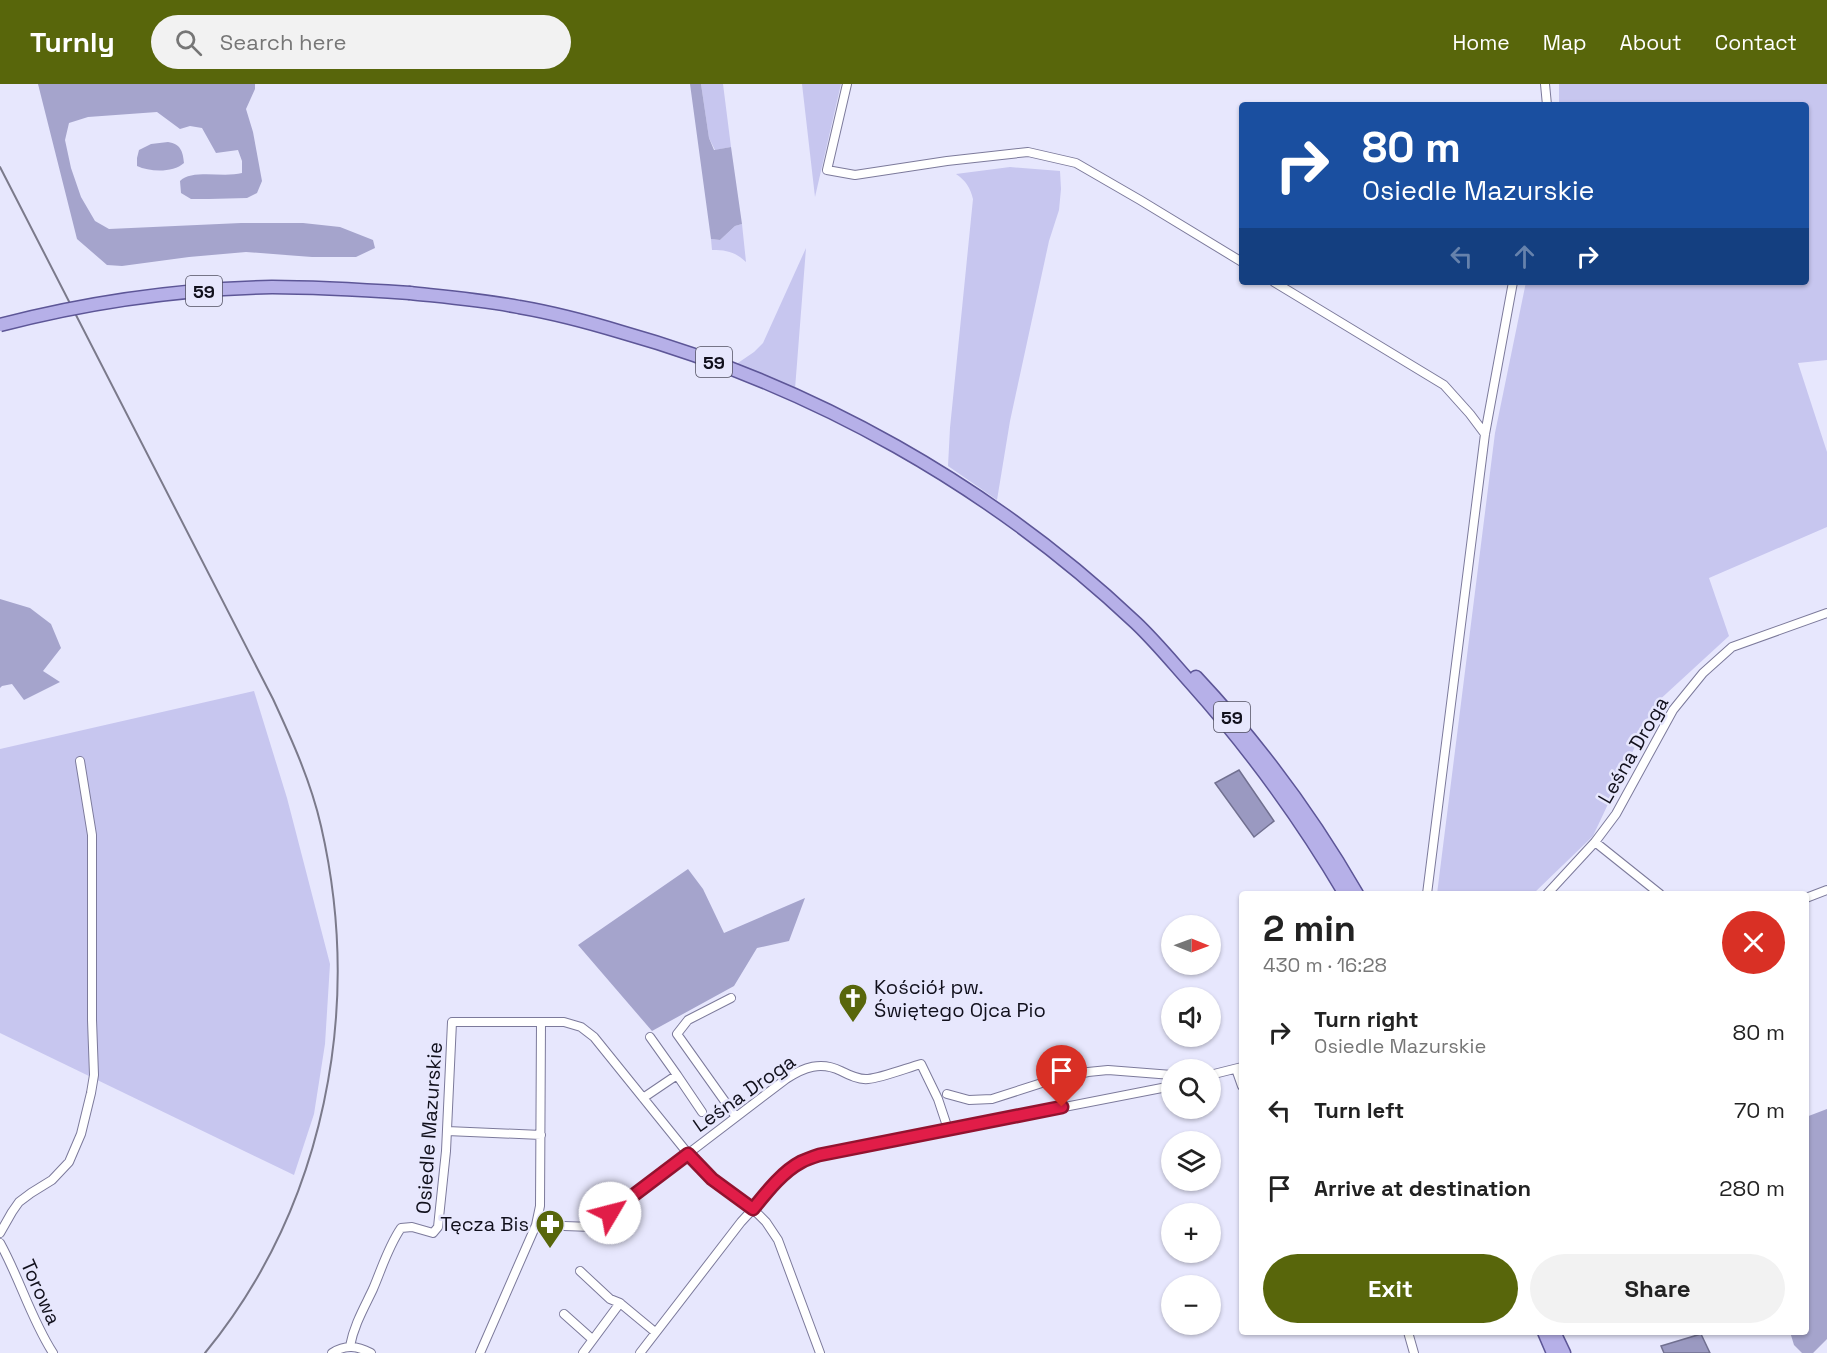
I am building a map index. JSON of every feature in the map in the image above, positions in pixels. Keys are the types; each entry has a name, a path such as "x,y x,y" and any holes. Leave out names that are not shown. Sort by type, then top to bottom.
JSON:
{"main road":[{"name":"59","path":"0,324 96,304 213,290 274,287 410,293 522,307 676,347 739,371 826,409 932,466 991,506 1080,573 1138,625 1217,712 1261,768 1317,848 1343,891"},
{"name":"59","path":"1158,646 1190,670 1248,735 1329,848 1355,891"},
{"path":"1545,1335 1553,1353"},
{"path":"1555,1335 1563,1353"}],"street":[{"path":"847,84 826,170 855,175 1028,152 1076,163 1239,260"},
{"path":"1545,84 1547,102"},
{"path":"1279,285 1444,385 1485,434"},
{"path":"1427,891 1485,434 1512,285"},
{"name":"Leśna Droga","path":"1550,891 1595,842 1616,814 1672,710 1703,674 1732,647 1827,613"},
{"path":"0,1233 19,1202 52,1180 69,1162 81,1134 91,1093 94,1075 92,835 80,761"},
{"path":"1595,842 1656,891"},
{"path":"1809,897 1827,890"},
{"path":"731,998 688,1020 677,1034 736,1117"},
{"name":"Osiedle Mazurskie","path":"350,1346 353,1331 386,1255 401,1228 412,1227 433,1233 438,1227 447,1131 452,1022 564,1022 581,1027 594,1037 688,1154 712,1179 753,1209 766,1222 778,1240 820,1353"},
{"path":"480,1353 536,1225 540,1206 541,1022"},
{"path":"650,1037 702,1112"},
{"name":"Leśna Droga","path":"536,1225 592,1227 792,1075 807,1067 830,1066 850,1076 867,1079 921,1064 938,1100 948,1129"},
{"path":"1221,1072 1239,1068"},
{"path":"947,1094 969,1100 992,1099 1088,1072 1108,1070 1161,1073"},
{"path":"644,1098 677,1075"},
{"path":"640,1353 753,1209 792,1168 802,1161 819,1155 1161,1088"},
{"path":"447,1131 541,1135"},
{"name":"Torowa","path":"0,1243 44,1340 53,1353"},
{"path":"580,1271 610,1299 620,1303 655,1332"},
{"path":"583,1353 620,1303"},
{"path":"564,1314 592,1339"},
{"path":"1409,1335 1414,1353"},
{"path":"332,1353 350,1346 371,1353"}],"shaded area":[{"path":"38,84 255,84 246,109 253,132 262,181 257,193 247,198 191,199 181,193 180,181 185,177 242,173 242,161 238,150 216,153 202,128 190,126 180,129 157,112 88,117 69,123 65,140 81,197 95,221 109,229 241,223 303,223 340,227 373,240 375,248 356,257 312,257 246,252 122,266 107,265 77,239"},
{"path":"690,84 701,84 709,138 714,150 731,147 742,224 735,226 720,240 711,239"},
{"path":"701,84 723,84 731,147 715,150 709,138"},
{"path":"802,84 841,84 815,197"},
{"path":"1559,84 1827,84 1827,360 1798,363 1827,452 1827,527 1709,578 1729,636 1655,704 1593,836 1536,891 1437,891 1495,433 1525,285 1809,285 1809,102 1559,102"},
{"path":"168,142 180,149 184,163 174,169 161,170 137,166 139,150 151,144"},
{"path":"1010,167 1060,171 1061,189 1059,210 1049,241 1010,421 997,500 948,466 973,199 967,185 956,174"},
{"path":"742,224 746,262 730,252 712,250 711,239 720,240 735,226"},
{"path":"806,248 795,389 735,365 763,343"},
{"path":"0,599 30,608 51,624 61,648 43,671 60,682 24,700 12,684 0,688"},
{"path":"254,691 287,798 330,964 325,1044 314,1114 294,1175 0,1033 0,749"},
{"path":"1239,770 1274,821 1254,837 1215,783"},
{"path":"688,869 703,889 724,933 805,898 789,941 757,948 734,986 652,1031 578,945"},
{"path":"1827,1109 1827,1339 1813,1353 1802,1353 1794,1345 1791,1335 1809,1335 1809,1116"},
{"path":"1701,1335 1710,1353 1664,1353 1661,1346"}],"railway":[{"path":"0,167 280,714 317,810 333,895 337,965 334,1034 324,1103 306,1170 280,1234 246,1296 205,1353"}],"place":[{"name":"Kościół pw. Świętego Ojca Pio","path":"853,1024"},
{"name":"Tęcza Bis","path":"550,1250"}],"route":[{"path":"610,1213 688,1154 712,1179 753,1209 792,1168 802,1161 819,1155 1062,1107"}]}
